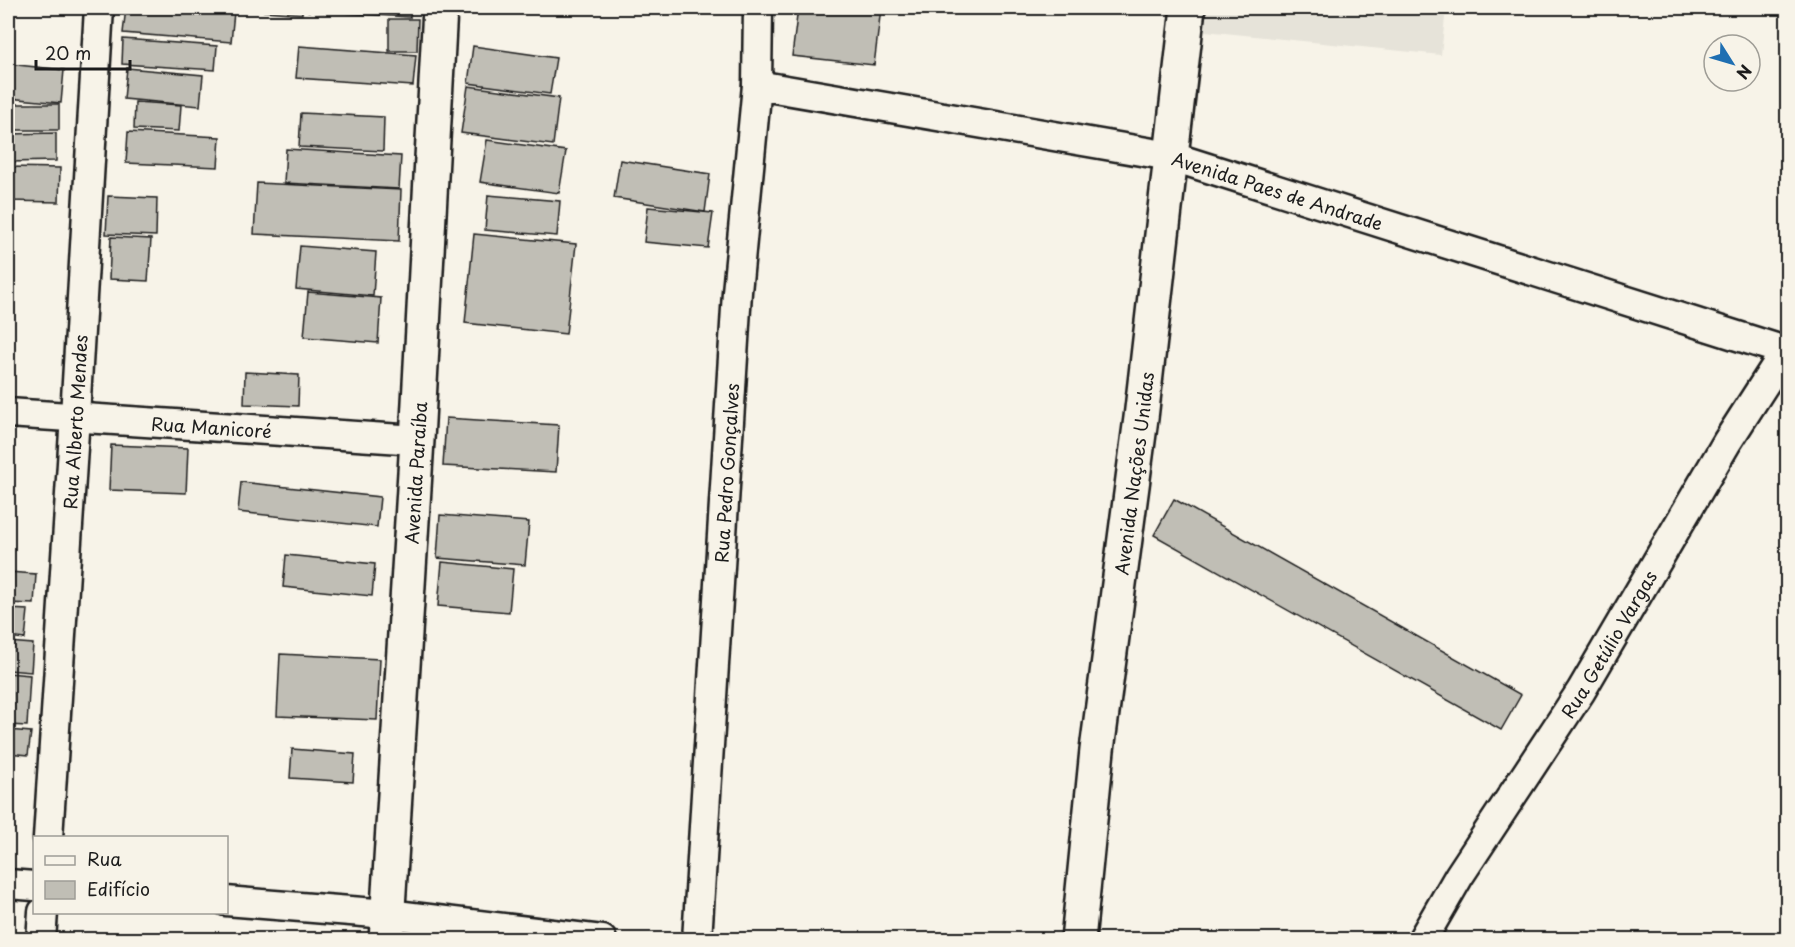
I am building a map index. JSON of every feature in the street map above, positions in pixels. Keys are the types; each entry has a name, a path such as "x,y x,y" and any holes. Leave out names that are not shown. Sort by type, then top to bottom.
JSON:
{"street":[{"name":"Rua Alberto Mendes","path":"48,836 99,8"},
{"name":"Avenida Paraíba","path":"387,927 417,440 440,8"},
{"name":"Rua Pedro Gonçalves","path":"697,939 737,292 757,85 758,8"},
{"name":"Avenida Nações Unidas","path":"1078,939 1097,750 1141,418 1188,8"},
{"name":"Avenida Paes de Andrade","path":"757,85 1170,156 1787,350"},
{"name":"Rua Getúlio Vargas","path":"1422,939 1459,876 1581,691 1727,442 1787,350"},
{"name":"Rua Manicoré","path":"8,413 417,440"},
{"path":"8,884 33,886"},
{"path":"228,901 387,927 602,939"},
{"path":"41,939 43,914"}],"shaded area":[{"path":"1197,8 1446,8 1441,55 1195,30"}],"building":[{"path":"126,8 178,8 234,12 231,42 123,33"},
{"path":"265,8 302,8 302,14 264,11"},
{"path":"308,8 411,8 410,17 308,11"},
{"path":"798,8 881,8 874,65 792,56"},
{"path":"389,19 418,19 417,51 389,51"},
{"path":"123,39 217,46 215,70 122,64"},
{"path":"299,46 416,55 413,86 296,78"},
{"path":"473,46 556,58 550,94 468,83"},
{"path":"8,64 64,70 61,103 8,98"},
{"path":"127,68 203,75 200,106 124,99"},
{"path":"468,86 559,98 553,145 461,133"},
{"path":"135,102 181,105 179,131 134,129"},
{"path":"8,104 59,104 59,130 8,130"},
{"path":"301,113 384,117 383,151 299,147"},
{"path":"128,132 220,137 218,167 126,163"},
{"path":"56,133 56,161 8,162 8,134"},
{"path":"487,140 566,151 559,193 480,182"},
{"path":"286,149 401,156 399,189 284,183"},
{"path":"620,160 710,174 705,212 614,198"},
{"path":"8,167 60,168 59,202 8,201"},
{"path":"257,183 401,190 399,241 254,234"},
{"path":"488,195 560,201 557,236 485,230"},
{"path":"108,196 157,198 156,236 106,234"},
{"path":"648,207 713,213 708,248 644,242"},
{"path":"474,234 576,244 566,334 465,323"},
{"path":"111,237 151,239 148,281 109,279"},
{"path":"300,246 376,252 373,296 296,289"},
{"path":"308,292 381,298 378,343 304,337"},
{"path":"245,372 299,375 298,406 244,404"},
{"path":"446,418 559,425 556,472 443,466"},
{"path":"111,445 188,448 186,493 109,490"},
{"path":"241,482 380,497 377,527 238,512"},
{"path":"1174,499 1521,695 1501,730 1154,535"},
{"path":"440,515 529,522 525,565 437,558"},
{"path":"286,555 375,564 372,596 283,587"},
{"path":"442,562 513,569 509,612 438,606"},
{"path":"8,572 36,574 34,604 8,603"},
{"path":"8,609 28,610 25,639 8,637"},
{"path":"8,642 33,644 31,672 8,670"},
{"path":"280,654 380,659 377,720 277,716"},
{"path":"8,673 30,675 27,726 8,725"},
{"path":"8,730 31,732 28,755 8,753"},
{"path":"292,749 355,754 353,782 290,778"}]}
